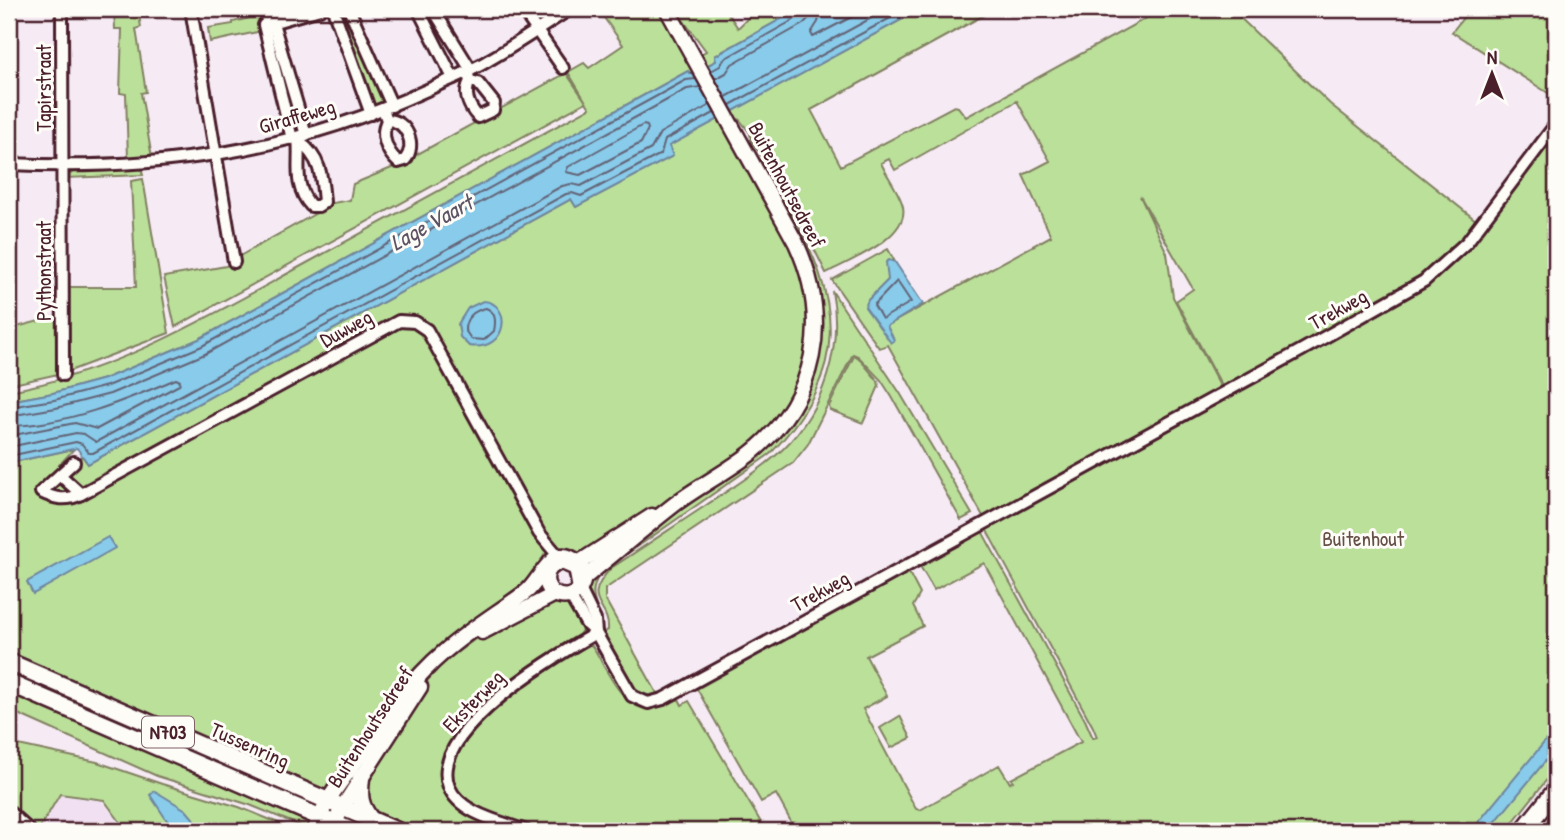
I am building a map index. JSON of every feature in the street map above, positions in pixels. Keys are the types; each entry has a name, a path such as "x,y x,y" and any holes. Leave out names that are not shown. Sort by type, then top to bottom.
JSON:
{"highway":[{"name":"Tussenring","path":"9,662 397,831"},
{"name":"Tussenring","path":"9,683 325,826 352,831"},
{"path":"362,778 358,797 361,807 372,821"},
{"path":"1523,831 1556,790"},
{"path":"1552,831 1556,826"}],"main road":[{"name":"Buitenhoutsedreef","path":"335,805 407,689 444,656 558,566 609,542 675,504 750,454 788,414 802,391 814,346 816,316 813,287 807,267 667,9"},
{"name":"Buitenhoutsedreef","path":"578,587 675,504"},
{"path":"558,566 582,568 578,587 555,594 549,588 558,566"},
{"name":"Buitenhoutsedreef","path":"335,805 362,778 414,694 444,656 477,635 555,594"},
{"path":"325,826 335,805"}],"street":[{"name":"Tapirstraat","path":"62,9 63,167"},
{"path":"191,9 234,262"},
{"path":"264,9 271,23"},
{"path":"299,139 314,156 321,175 324,202 318,206 311,206 307,202 300,186 297,168 299,139 264,25 320,9"},
{"path":"333,9 371,114"},
{"path":"349,9 387,112"},
{"path":"418,9 453,78"},
{"path":"433,9 469,74"},
{"path":"522,9 563,68"},
{"name":"Giraffeweg","path":"9,164 63,167 127,165 216,155 299,139 371,114 387,112 453,78 469,74 570,9"},
{"name":"Trekweg","path":"578,587 587,625 596,632 632,696 648,703 663,699 1381,307 1423,281 1467,242 1556,124"},
{"name":"Pythonstraat","path":"63,167 63,376"},
{"name":"Duwweg","path":"74,462 41,492 58,499 81,495 399,321 415,321 426,330 558,566"},
{"path":"1082,456 1089,467"},
{"path":"60,475 81,495"},
{"name":"Eksterweg","path":"526,831 474,811 461,802 449,787 447,770 452,752 469,729 520,680 596,632"},
{"path":"9,812 30,831"}],"shaded area":[{"path":"9,789 102,801 125,831 9,831"}],"green space":[{"path":"114,9 138,9 141,27 136,29 146,92 141,93 152,158 128,159 126,94 120,93 122,29 115,29"},
{"path":"337,9 343,9 387,104 375,109"},
{"path":"598,9 661,9 687,62 706,51 675,9 725,9 738,28 757,9 799,9 716,55 716,61 691,74 688,71 199,339 104,379 53,393 9,401 9,391 88,370 126,356 198,322 590,108 568,72 584,63 589,68 623,45"},
{"name":"Buitenhout","path":"921,9 995,9 811,110 841,166 954,106 966,117 1148,17 1197,9 1231,9 1330,104 1477,221 1556,115 1556,768 1506,831 796,831 776,794 761,802 697,689 909,573 920,594 913,606 923,626 866,656 887,696 863,709 916,809 920,810 999,765 1010,783 1013,781 1011,779 1081,742 984,563 934,590 920,566 982,531 1093,738 1097,737 986,529 1228,397 1176,301 1193,289 1140,196 1167,253 1173,297 1221,388 984,518 888,345 879,348 832,280 888,249 895,262 893,261 888,280 868,300 892,336 886,326 1051,236 1023,175 1050,161 1017,101 895,170 889,159 881,163 902,203 903,215 898,226 877,246 826,273 798,216 751,140 750,133 739,119 725,126 788,236 807,283 810,346 794,393 766,434 728,464 584,552 576,555 555,548 544,555 541,568 571,605 580,621 582,630 577,638 592,646 617,688 633,704 642,708 652,709 679,699 682,705 689,701 766,831 538,831 490,814 463,797 453,777 453,761 458,748 514,689 572,650 568,643 514,677 451,743 445,759 447,793 515,831 416,831 368,810 363,785 427,681 443,663 486,631 544,600 533,581 443,649 332,789 325,792 9,656 9,463 74,449 60,464 75,464 82,456 88,464 571,199 576,207 672,156 668,146"},
{"path":"1470,9 1556,9 1556,98 1452,32"},
{"path":"258,16 262,31 210,42 208,28"},
{"path":"566,73 586,102 175,327 164,277 226,266 320,211 327,204 350,200 353,184 394,167"},
{"path":"743,137 781,195 819,272 827,303 830,333 826,363 815,393 796,423 770,454 600,573 593,593 601,626 588,603 586,583 789,420 819,304"},
{"path":"141,168 143,175 66,178 75,170"},
{"path":"143,179 169,333 67,372 66,287 136,287 131,181"},
{"path":"832,291 900,393 972,514 961,520 881,380 853,354 808,444 793,463 605,589 605,599 658,695 646,695 637,691 622,674 612,653 604,632 608,630 607,621 598,602 597,589 611,568 755,472 783,449 797,433 810,415 827,376 835,334"},
{"path":"58,316 58,374 9,385 9,329"},
{"path":"854,356 858,357 878,381 879,386 863,423 830,410 829,406"},
{"path":"9,669 317,802 318,808 9,676"},
{"path":"9,687 313,820 308,829 250,805 157,776 9,710"},
{"path":"900,716 911,738 891,748 880,728"},
{"path":"9,743 97,762 239,807 298,831 127,831 104,800 60,794 36,831 9,806"}],"water":[{"name":"Lage Vaart","path":"799,9 921,9 669,146 673,156 576,207 571,199 88,464 77,448 9,463 9,401 53,393 104,379 199,339 688,71 691,74 716,61 715,56"},
{"path":"886,262 895,262 923,304 887,326 894,340 891,343 865,307 868,300 888,280"},
{"path":"483,301 492,303 499,309 502,326 493,342 483,346 469,346 460,337 458,324 468,308"},
{"path":"108,537 115,548 33,594 27,582"},
{"path":"1556,728 1556,748 1488,831 1471,831"},
{"path":"155,791 186,810 204,831 174,831 150,795"}]}
